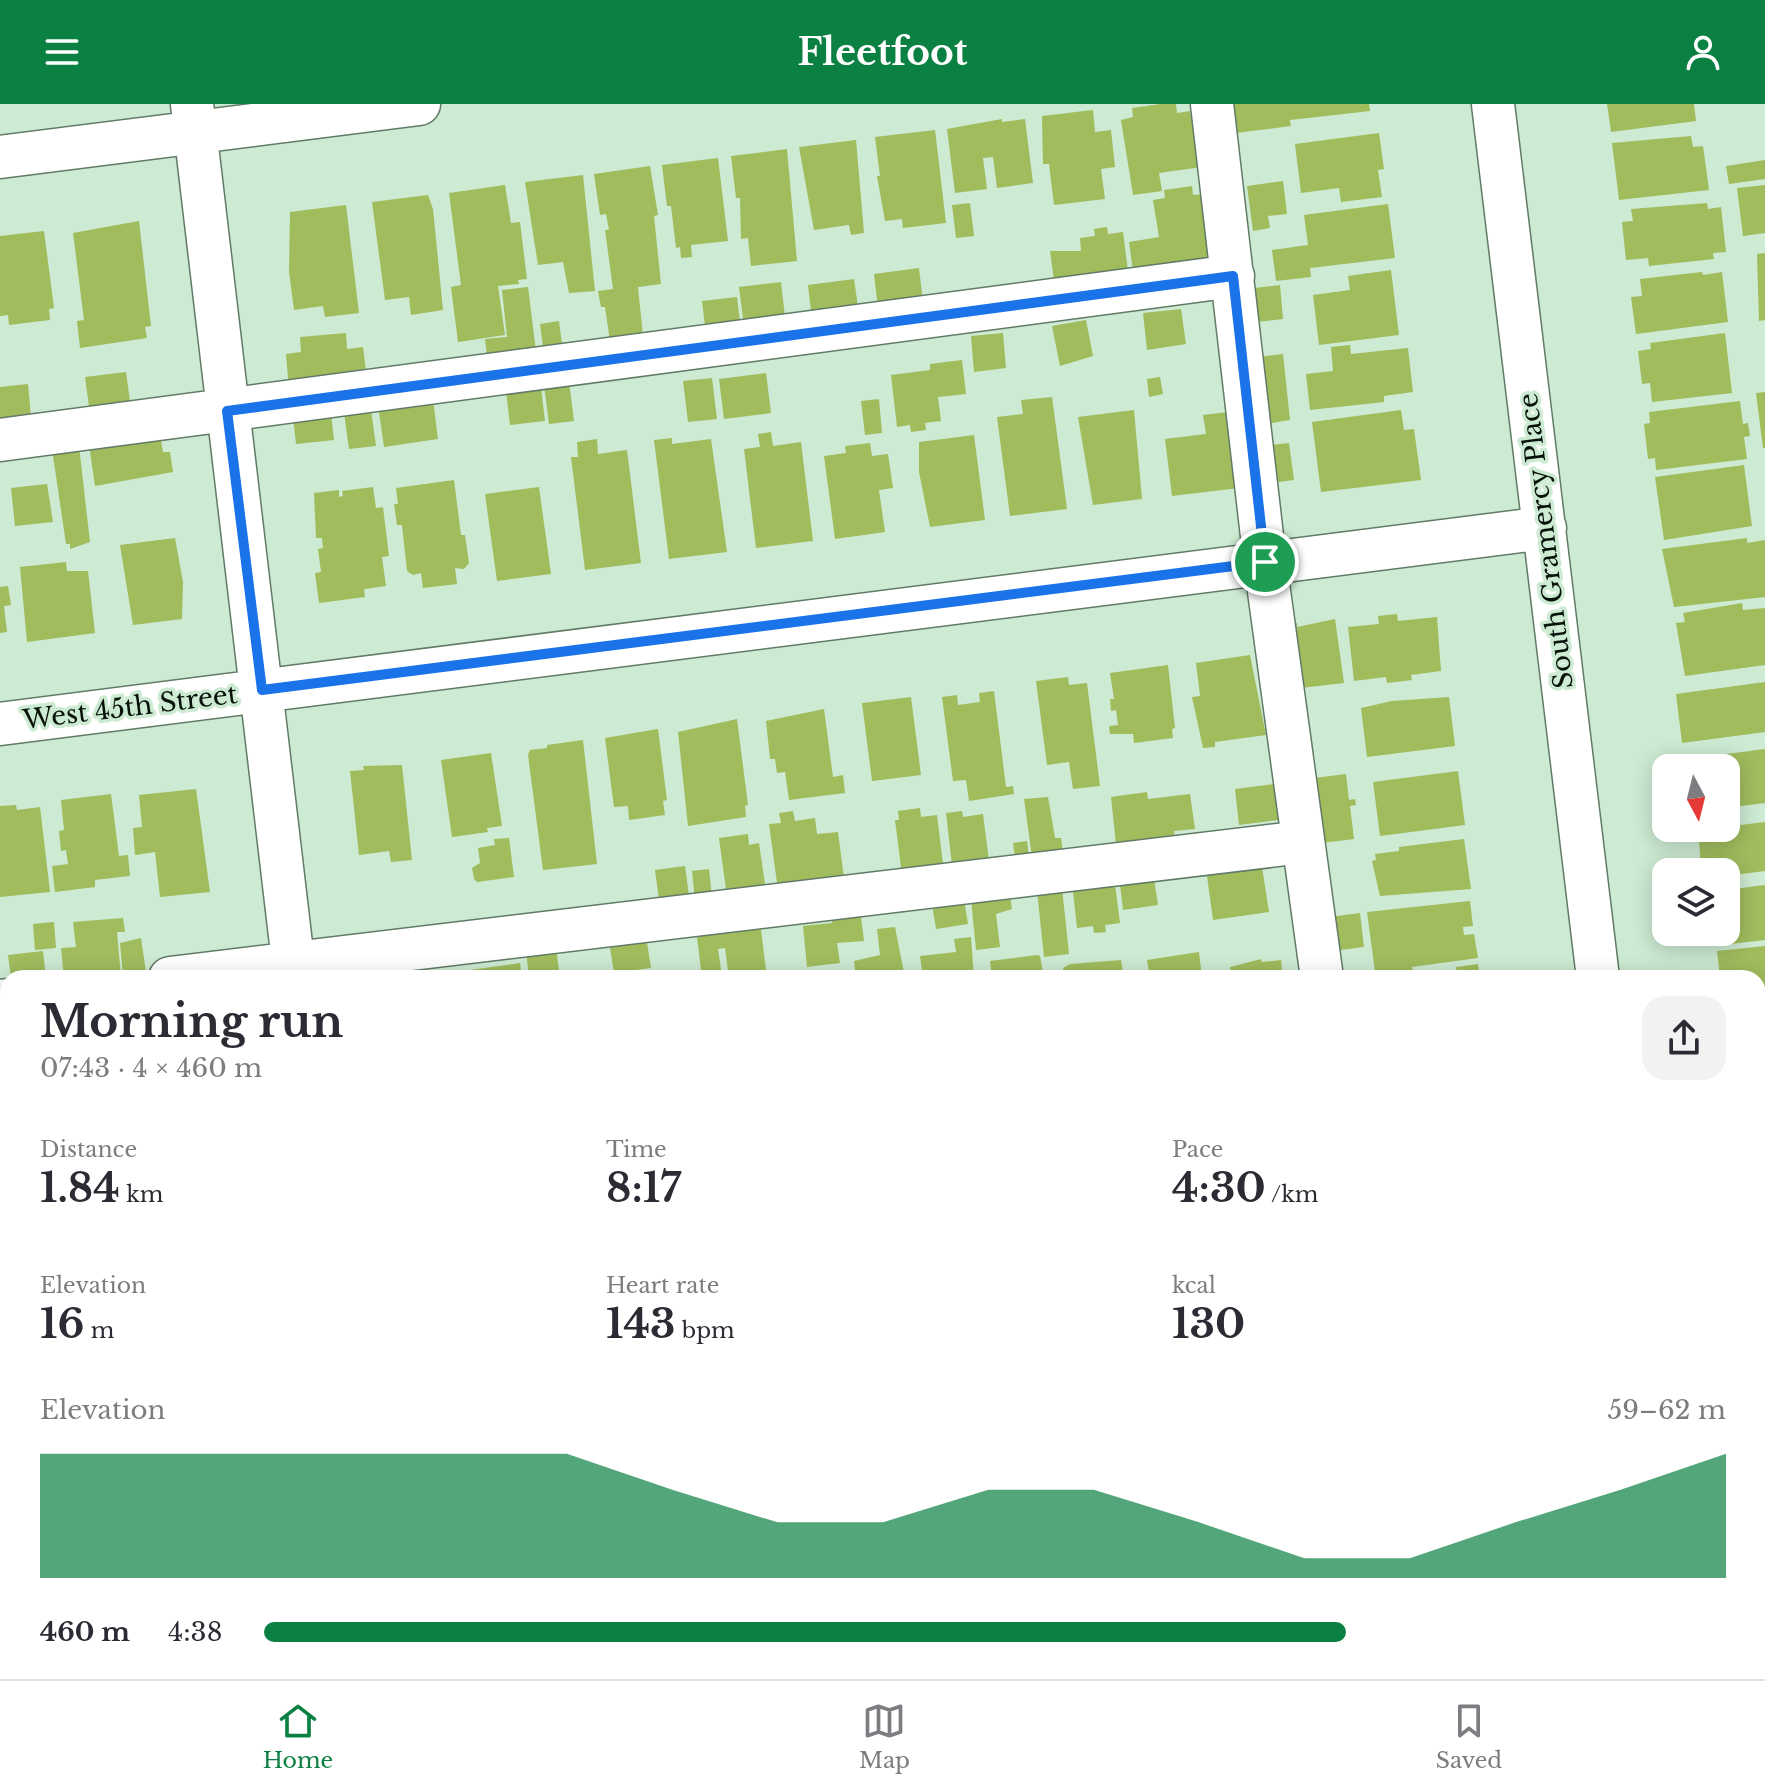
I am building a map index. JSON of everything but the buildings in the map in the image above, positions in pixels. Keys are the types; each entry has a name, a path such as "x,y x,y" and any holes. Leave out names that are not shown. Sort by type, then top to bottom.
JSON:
{"street":[{"path":"0,157 194,118 419,104"},
{"path":"1212,104 1265,562 1321,970"},
{"name":"South Gramercy Place","path":"1493,104 1597,970"},
{"path":"194,118 294,970 1303,842"},
{"path":"0,440 1233,276"},
{"name":"West 45th Street","path":"0,724 1545,528"}],"route":[{"path":"1233,276 1265,562 262,690 227,411 1233,276"}]}
